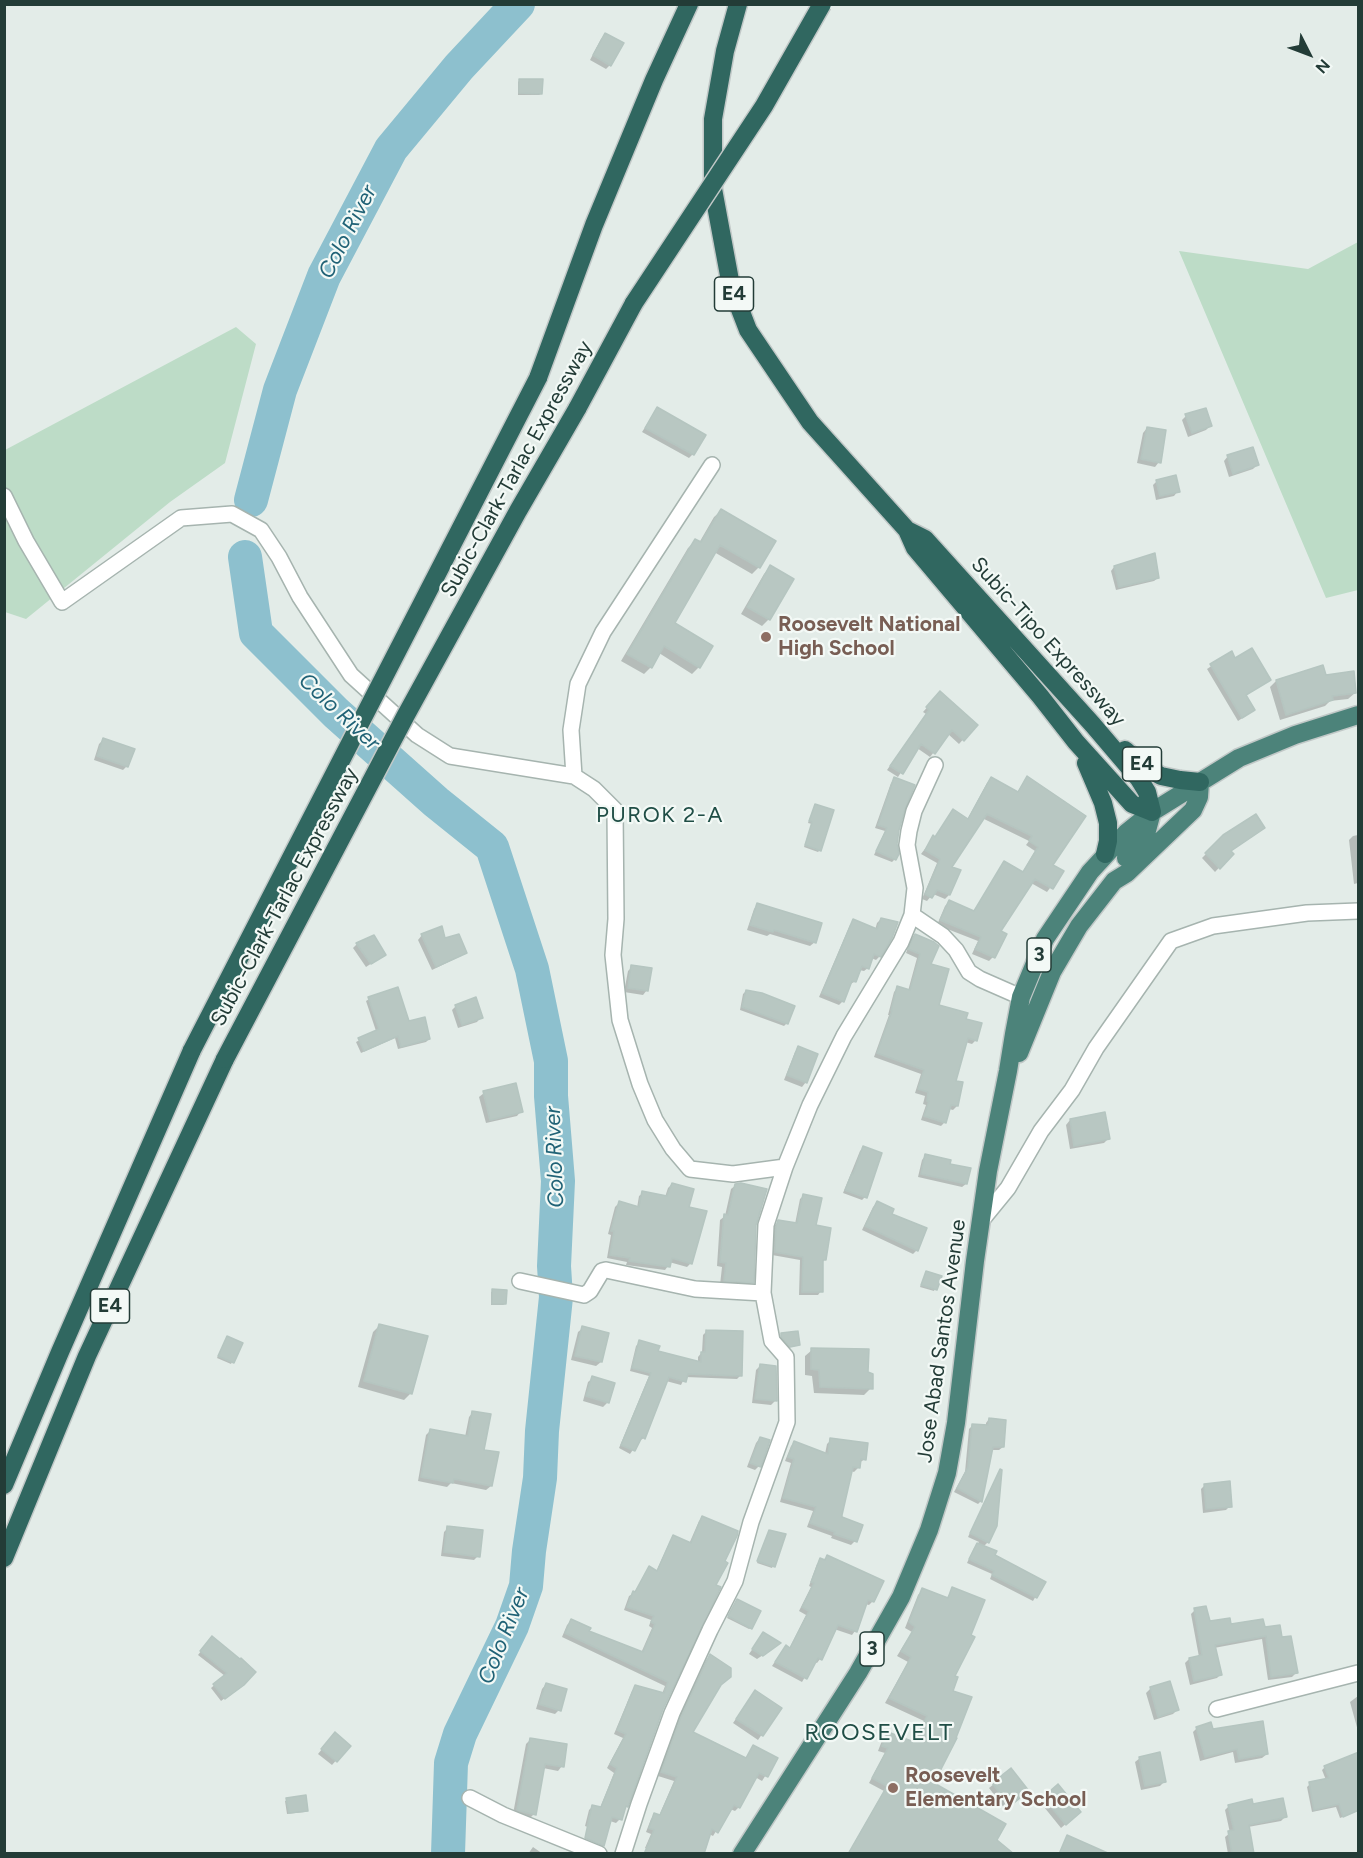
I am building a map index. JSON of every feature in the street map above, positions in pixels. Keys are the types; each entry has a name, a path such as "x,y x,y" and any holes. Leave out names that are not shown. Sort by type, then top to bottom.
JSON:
{"highway":[{"name":"Subic-Clark-Tarlac Expressway","path":"4,1485 192,1050 538,378 594,225 654,80 689,4"},
{"name":"Subic-Tipo Expressway","path":"738,4 725,51 713,119 712,189 731,286 748,330 810,422 907,530 915,548 1076,742 1132,804 1152,812"},
{"name":"Subic-Clark-Tarlac Expressway","path":"4,1558 87,1356 225,1059 406,715 634,303 764,106 822,4"},
{"name":"Subic-Tipo Expressway","path":"907,530 925,539 1093,725 1143,786 1147,792 1152,812"},
{"name":"Jose Abad Santos Avenue","path":"742,1854 858,1673 901,1597 929,1530 946,1473 956,1423 988,1172 1022,997 1045,939 1071,898 1105,854 1152,812 1239,758 1295,735 1359,715"},
{"name":"E4","path":"1093,725 1145,767 1161,776 1200,782"},
{"name":"E4","path":"1076,742 1103,803 1108,824 1105,854"},
{"name":"Jose Abad Santos Avenue","path":"1008,1071 1018,1055 1038,1002 1060,957 1079,926 1114,881 1127,873 1193,810 1199,797 1200,782"},
{"path":"1114,881 1126,858 1145,838 1152,812"}],"street":[{"path":"574,776 571,730 578,684 603,632 712,465"},
{"path":"4,496 26,541 62,602 181,519 232,514 261,530 279,557 300,597 351,675 417,735 450,756 574,776 594,789 615,810 616,919 613,955 620,1020 640,1084 655,1120 690,1169 733,1174 785,1167"},
{"path":"623,1854 672,1713 735,1581 751,1522 787,1422 786,1358 772,1341 763,1293 766,1225 785,1167 810,1105 844,1036 901,942 912,915 915,888 907,845 909,831 914,812 935,765"},
{"path":"981,1221 1008,1188 1041,1131 1072,1090 1096,1048 1171,941 1213,926 1307,913 1359,911"},
{"path":"912,915 943,936 956,950 969,972 1022,997"},
{"path":"525,1282 584,1295 590,1291 606,1269 695,1289 763,1293"},
{"path":"1217,1709 1359,1673"},
{"path":"470,1798 503,1815 599,1854"}],"green space":[{"path":"1358,242 1358,590 1326,598 1179,251 1308,269"},
{"path":"236,327 256,344 225,463 170,502 26,619 5,612 5,450"}],"building":[{"path":"605,33 624,43 611,66 593,55"},
{"path":"519,79 543,79 542,94 519,93"},
{"path":"657,407 706,435 694,455 645,428"},
{"path":"1206,408 1212,426 1192,433 1185,414"},
{"path":"1147,427 1166,430 1161,463 1141,459"},
{"path":"1253,447 1259,465 1233,474 1227,455"},
{"path":"1176,475 1180,492 1160,496 1156,480"},
{"path":"721,509 776,541 760,568 720,545 675,623 713,646 700,668 664,646 652,668 627,654 695,539 701,542"},
{"path":"1155,553 1159,578 1119,587 1114,566"},
{"path":"770,565 794,579 770,620 747,607"},
{"path":"1252,648 1271,680 1246,695 1255,710 1242,718 1210,664 1232,651 1235,658"},
{"path":"1323,665 1326,675 1354,671 1356,693 1332,696 1333,700 1286,715 1276,680"},
{"path":"940,691 978,725 964,741 952,730 935,754 921,744 903,774 890,766 929,710 926,707"},
{"path":"103,738 135,749 128,767 97,756"},
{"path":"1027,776 1086,816 1053,865 1064,871 1053,889 1035,879 1001,931 1007,934 995,958 975,949 981,937 940,920 949,900 974,911 1004,861 1023,872 1038,847 1029,841 1032,836 987,814 952,867 961,870 950,895 937,890 932,898 925,894 940,859 925,850 933,835 935,837 953,809 968,819 991,777 1018,792"},
{"path":"894,777 915,785 899,830 897,844 899,854 896,860 876,851 887,828 878,825"},
{"path":"815,804 834,810 821,851 805,845 812,822 809,821"},
{"path":"1256,814 1265,828 1231,851 1234,854 1220,869 1205,853 1223,835"},
{"path":"757,903 822,923 816,943 750,925"},
{"path":"881,918 898,922 881,957 874,954 869,969 862,966 856,982 852,981 844,1002 822,993 853,919 877,929"},
{"path":"442,926 445,938 459,934 467,953 436,967 421,934"},
{"path":"915,934 939,946 931,964 949,969 939,1005 968,1013 966,1019 982,1023 977,1041 968,1038 956,1081 963,1082 958,1106 951,1105 946,1123 924,1116 929,1101 927,1101 928,1092 918,1089 924,1070 877,1053 892,1011 897,986 910,990 920,954 908,949"},
{"path":"374,935 386,955 371,964 356,943"},
{"path":"631,965 652,968 648,991 628,988"},
{"path":"398,987 409,1021 425,1017 430,1039 401,1047 398,1036 364,1051 358,1038 379,1029 368,997"},
{"path":"746,990 762,993 795,1006 788,1024 742,1007"},
{"path":"476,997 483,1018 462,1025 455,1005"},
{"path":"798,1046 818,1054 807,1083 787,1075"},
{"path":"516,1083 523,1112 490,1120 483,1091"},
{"path":"1105,1112 1110,1139 1074,1146 1070,1119"},
{"path":"863,1146 882,1153 867,1198 845,1190"},
{"path":"925,1154 951,1160 950,1164 971,1168 967,1184 921,1174"},
{"path":"672,1183 694,1189 689,1207 707,1211 692,1264 672,1258 670,1267 629,1261 630,1258 610,1255 614,1231 611,1231 619,1201 639,1207 642,1191 667,1196"},
{"path":"741,1183 767,1189 756,1225 754,1283 724,1281 726,1263 720,1262 724,1214 728,1215 735,1184"},
{"path":"803,1194 822,1198 816,1225 831,1228 826,1260 823,1260 823,1292 802,1292 803,1257 775,1252 778,1220 797,1223"},
{"path":"877,1201 894,1209 892,1214 927,1228 918,1251 865,1226"},
{"path":"926,1271 942,1276 937,1290 921,1285"},
{"path":"492,1289 507,1290 506,1304 492,1304"},
{"path":"379,1324 428,1336 412,1394 364,1381"},
{"path":"582,1326 609,1333 602,1362 575,1356"},
{"path":"706,1330 743,1331 742,1376 688,1374 686,1382 669,1377 645,1439 642,1437 635,1451 621,1445 651,1373 632,1368 639,1340 660,1346 658,1351 701,1362 701,1352 705,1352"},
{"path":"798,1331 800,1345 790,1347 781,1337 781,1333"},
{"path":"227,1336 243,1343 234,1363 218,1356"},
{"path":"811,1348 869,1349 868,1372 873,1374 873,1389 820,1387 819,1370 811,1369"},
{"path":"760,1364 776,1366 777,1401 755,1399"},
{"path":"592,1376 615,1383 609,1403 586,1396"},
{"path":"472,1411 491,1414 484,1450 499,1452 492,1486 454,1479 453,1483 421,1477 430,1429 468,1436"},
{"path":"989,1418 1006,1420 1004,1447 993,1447 982,1502 957,1488 968,1467 972,1424 988,1425"},
{"path":"760,1437 770,1440 761,1467 750,1463"},
{"path":"830,1438 868,1443 866,1460 861,1459 860,1468 853,1467 842,1515 842,1517 863,1525 857,1542 810,1523 816,1507 783,1498 794,1459 788,1457 794,1441 828,1454"},
{"path":"1000,1469 1002,1470 997,1526 989,1543 970,1533"},
{"path":"1230,1481 1232,1507 1206,1509 1204,1484"},
{"path":"702,1516 738,1531 737,1536 725,1561 728,1563 716,1585 721,1587 663,1709 628,1807 626,1806 622,1820 612,1817 604,1846 585,1838 592,1805 601,1807 617,1768 610,1764 626,1734 617,1730 635,1685 664,1693 668,1682 565,1633 571,1619 591,1628 589,1631 643,1652 655,1624 651,1622 654,1616 627,1607 633,1591 635,1592 649,1566 657,1571 673,1535 691,1543"},
{"path":"447,1526 483,1530 480,1557 444,1552"},
{"path":"769,1530 786,1534 775,1567 757,1561"},
{"path":"977,1543 997,1551 995,1555 1046,1582 1037,1598 992,1575 994,1571 969,1559"},
{"path":"827,1555 884,1581 874,1602 868,1600 857,1632 838,1625 822,1660 818,1658 807,1679 775,1662 786,1645 790,1648 809,1611 802,1607 814,1583 811,1582 820,1558 825,1560"},
{"path":"952,1587 985,1600 971,1635 975,1637 955,1676 958,1677 953,1691 972,1697 957,1738 934,1783 1006,1824 997,1840 1014,1854 848,1854 887,1786 872,1778 888,1748 882,1746 888,1732 914,1742 927,1716 889,1698 911,1657 901,1651 915,1627 909,1622 922,1588 948,1598"},
{"path":"737,1599 761,1611 752,1629 728,1616"},
{"path":"1206,1606 1210,1621 1230,1618 1231,1624 1263,1619 1265,1627 1280,1625 1282,1637 1291,1636 1298,1673 1271,1677 1266,1636 1215,1645 1222,1675 1194,1681 1189,1658 1202,1655 1194,1608"},
{"path":"763,1632 781,1643 763,1656 752,1649"},
{"path":"212,1636 256,1672 244,1685 225,1699 213,1684 227,1673 200,1651"},
{"path":"710,1654 731,1668 731,1677 721,1685 693,1732 746,1758 753,1745 778,1758 768,1777 759,1773 740,1808 734,1805 718,1833 712,1829 704,1854 644,1854 654,1830 649,1828 654,1813 660,1815 677,1777 661,1772 681,1717"},
{"path":"1170,1681 1179,1710 1158,1717 1150,1687"},
{"path":"546,1683 567,1689 561,1711 539,1704"},
{"path":"755,1690 782,1708 763,1736 736,1719"},
{"path":"1263,1721 1268,1754 1239,1759 1237,1749 1205,1757 1196,1727 1211,1722 1213,1729"},
{"path":"335,1732 351,1746 337,1762 321,1749"},
{"path":"530,1738 567,1744 564,1767 545,1764 536,1815 517,1810"},
{"path":"1160,1752 1166,1782 1145,1786 1139,1757"},
{"path":"1359,1752 1359,1810 1343,1817 1339,1804 1314,1810 1309,1782 1329,1778 1324,1766"},
{"path":"1011,1768 1029,1791 1010,1806 992,1783"},
{"path":"1058,1784 1081,1812 1066,1825 1043,1797"},
{"path":"306,1795 308,1811 289,1813 286,1798"},
{"path":"1283,1798 1287,1817 1249,1825 1254,1854 1232,1854 1228,1831 1234,1830 1228,1805 1252,1799 1253,1804"},
{"path":"1067,1835 1110,1854 1059,1854"}],"waterway":[{"name":"Colo River","path":"251,500 280,390 324,276 391,149 459,67 518,4"},
{"name":"Colo River","path":"245,557 256,633 336,713 436,802 492,847 532,969 551,1061 551,1096 558,1181 554,1266 556,1297 542,1431 540,1478 526,1586 512,1626 460,1734 451,1763 448,1854"}],"place":[{"name":"Roosevelt National High School","path":"766,637"},
{"name":"Roosevelt Elementary School","path":"893,1788"}],"district":[{"name":"PUROK 2-A","path":"660,816"},
{"name":"ROOSEVELT","path":"879,1733"}]}
